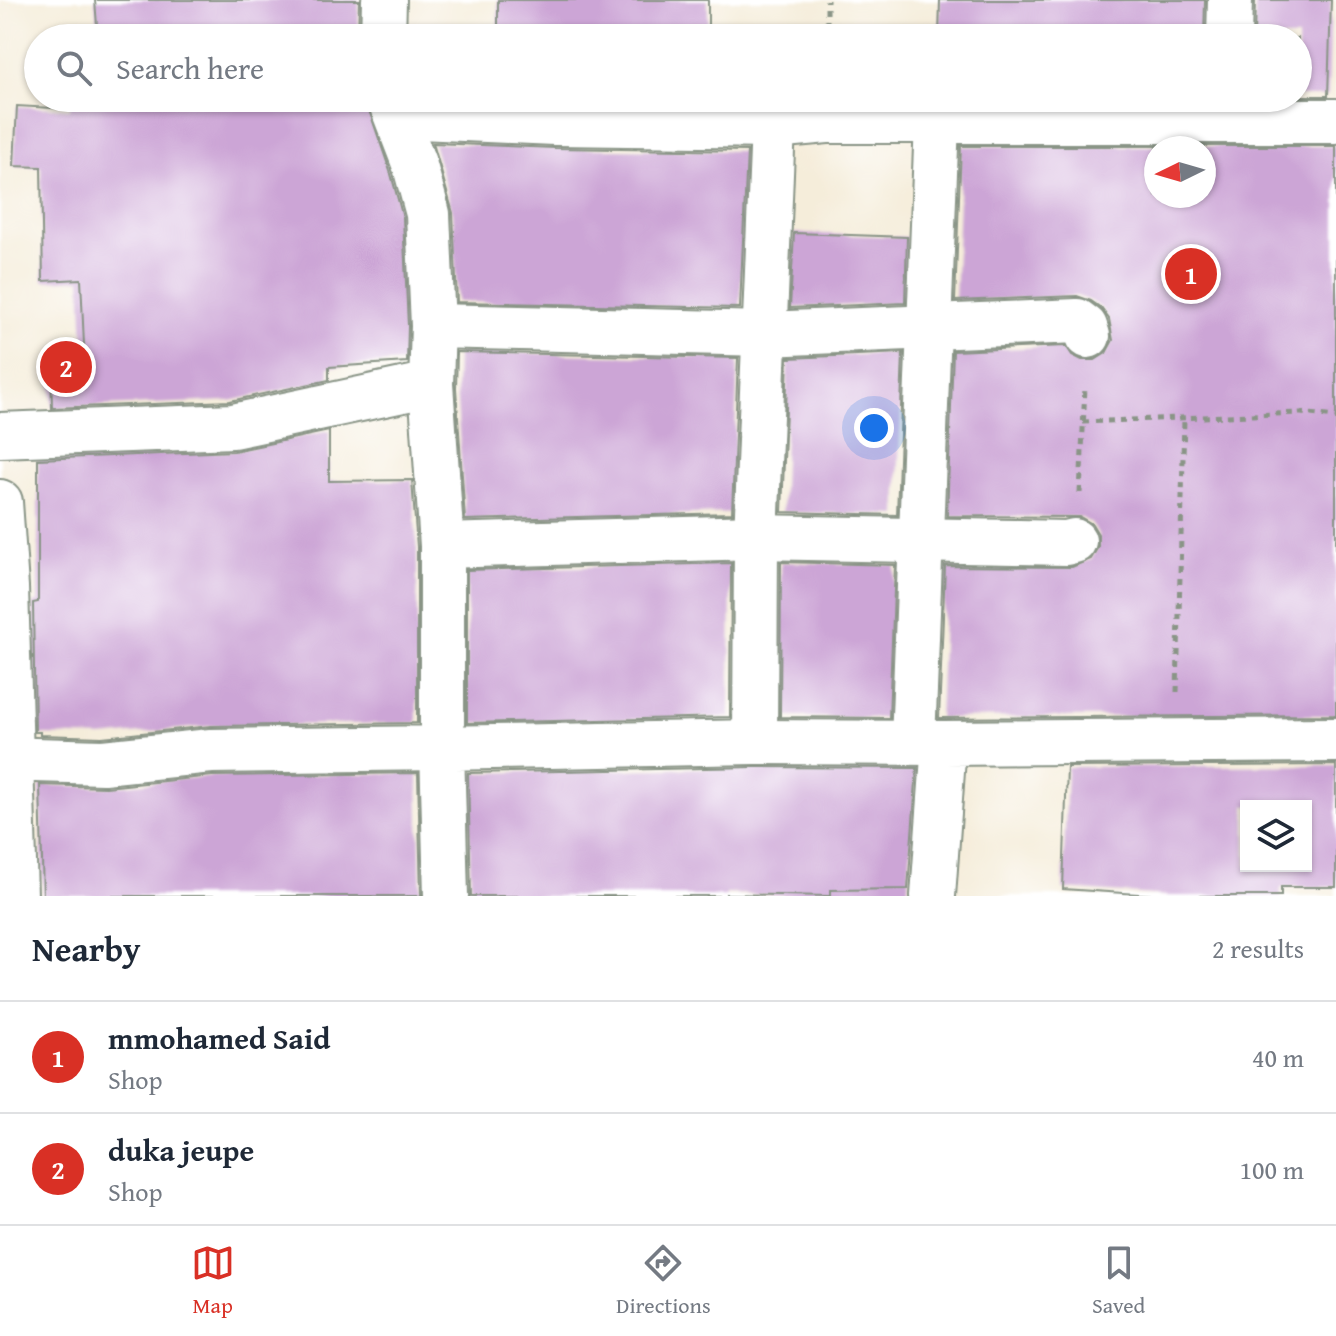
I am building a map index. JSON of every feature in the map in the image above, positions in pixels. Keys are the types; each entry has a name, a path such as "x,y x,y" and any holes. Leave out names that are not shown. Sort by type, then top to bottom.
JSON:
{"street":[{"path":"383,24 384,0"},
{"path":"1229,24 1230,0"},
{"path":"395,112 415,166 428,214 433,326 431,384 442,546 446,896"},
{"path":"444,112 555,123 773,126 827,121 937,121 1154,112"},
{"path":"1254,112 1336,121"},
{"path":"933,896 919,539 937,121"},
{"path":"755,742 756,537 773,126"},
{"path":"433,326 766,334 1077,321 1085,327 1088,336"},
{"path":"0,435 233,426 431,384"},
{"path":"0,502 6,760 15,896"},
{"path":"442,546 756,537 1074,541"},
{"path":"6,760 103,762 211,751 755,742 1336,740"}],"path":[{"path":"827,0 827,24"},
{"path":"1074,541 1079,531 1088,336"},
{"path":"1083,422 1301,413 1336,417"},
{"path":"1177,741 1184,419"}],"building":[{"path":"95,0 359,0 358,24 97,24"},
{"path":"498,0 708,0 708,24 498,24"},
{"path":"940,0 1205,0 1204,24 939,24"},
{"path":"1255,0 1331,0 1328,96 1312,96 1312,24 1254,24"},
{"path":"17,106 24,106 24,112 370,112 403,218 407,362 329,367 329,380 230,401 52,408 51,369 85,367 81,279 43,281 41,167 14,166"},
{"path":"433,143 747,151 740,308 457,302 453,213"},
{"path":"961,146 1144,146 1144,208 1216,208 1216,146 1336,146 1336,715 939,718 945,566 1072,567 1091,559 1098,547 1098,534 1092,524 1080,517 947,516 953,351 1066,346 1072,355 1082,360 1095,360 1106,353 1113,340 1109,319 1101,308 1077,296 955,301"},
{"path":"794,233 907,237 905,303 790,308"},
{"path":"457,352 738,358 732,513 465,520 456,388"},
{"path":"903,353 897,515 782,512 788,358"},
{"path":"329,431 329,481 412,480 417,547 417,723 211,726 102,737 40,735 40,732 35,732 33,603 38,602 38,459 234,451"},
{"path":"781,562 895,565 889,718 780,717"},
{"path":"731,563 730,717 467,723 467,570"},
{"path":"1336,765 1336,887 1281,887 1281,896 1169,896 1063,889 1067,767"},
{"path":"755,767 917,768 908,889 830,890 830,896 471,896 468,773"},
{"path":"418,773 421,896 43,896 40,785 106,787 212,776"}],"place":[{"name":"mmohamed Said","path":"1191,274"},
{"name":"duka jeupe","path":"66,367"}]}
